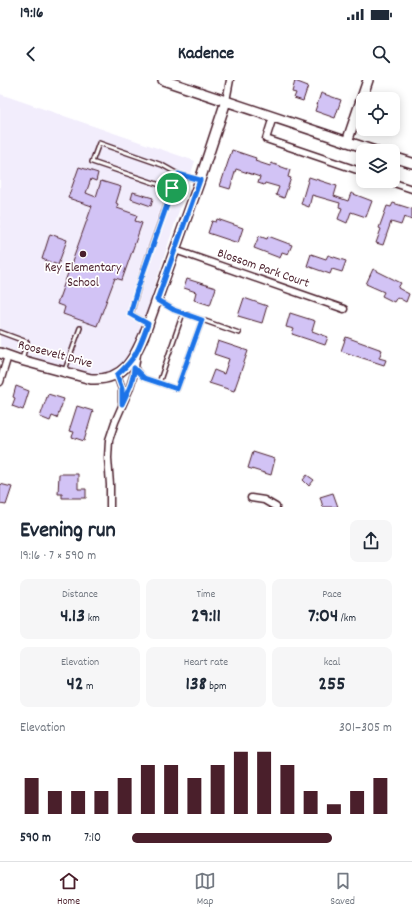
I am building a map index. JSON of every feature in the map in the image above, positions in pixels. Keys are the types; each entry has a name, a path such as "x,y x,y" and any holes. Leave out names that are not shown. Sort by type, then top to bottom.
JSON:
{"street":[{"path":"163,80 356,145"},
{"path":"226,100 230,80"},
{"path":"347,142 368,80"},
{"name":"Roosevelt Drive","path":"4,354 96,380 117,375 129,365 137,354 157,300 200,180 226,100"},
{"path":"273,117 266,139 356,170"},
{"path":"400,160 412,164"},
{"path":"400,185 412,189"},
{"name":"Blossom Park Court","path":"174,250 344,309"},
{"path":"0,382 4,354"},
{"path":"110,507 108,458 109,440 131,384 137,354"},
{"path":"117,375 122,389 122,404"},
{"path":"251,498 264,500 276,507"}],"lane":[{"path":"172,188 92,162 99,143 162,165 178,174 200,180"},
{"path":"148,324 130,314 178,174"},
{"path":"157,300 174,310 239,332"},
{"path":"159,383 183,313"},
{"path":"134,368 144,378 177,389 202,320"},
{"path":"64,372 80,328"},
{"path":"0,332 27,342 22,360"}],"shaded area":[{"name":"Key Elementary School","path":"0,94 195,161 134,350 122,363 110,372 93,374 75,371 0,346"}],"building":[{"path":"295,81 308,86 303,101 294,98 296,93 292,92"},
{"path":"321,93 341,100 335,118 315,111"},
{"path":"232,150 256,158 255,161 270,166 271,163 290,170 288,177 291,178 284,198 276,195 279,187 265,183 264,185 258,183 260,177 236,169 230,189 220,186"},
{"path":"79,167 98,173 96,181 91,179 86,193 96,197 101,181 121,187 116,203 118,204 117,208 137,215 135,221 142,223 122,280 115,278 97,326 63,314 65,307 57,304 92,206 68,198"},
{"path":"309,177 337,186 334,196 348,201 351,193 372,201 366,217 351,212 347,223 338,219 342,208 339,207 340,203 312,195 309,207 301,204"},
{"path":"133,192 153,198 151,206 131,199"},
{"path":"393,203 412,209 412,220 404,217 401,225 391,222 383,245 376,243 381,229 379,228 387,206 391,207"},
{"path":"217,219 243,228 238,243 208,233 212,221 216,222"},
{"path":"50,234 67,240 58,265 42,259"},
{"path":"259,236 267,239 268,236 292,245 288,254 282,252 280,258 254,248"},
{"path":"311,254 326,259 328,255 346,261 342,272 332,269 330,274 307,266"},
{"path":"373,269 401,283 398,288 409,294 406,302 397,297 394,302 382,296 384,292 366,284"},
{"path":"187,279 216,288 210,305 194,300 196,292 184,288"},
{"path":"244,298 267,306 262,323 238,316"},
{"path":"290,313 315,321 312,331 328,337 325,345 292,334 294,329 286,327"},
{"path":"346,337 382,350 379,358 386,360 384,365 341,351"},
{"path":"218,341 248,351 234,391 209,383 214,370 224,374 229,359 214,354"},
{"path":"16,386 29,391 23,410 12,406 15,398 13,397"},
{"path":"48,394 64,399 57,418 52,416 50,421 40,417"},
{"path":"77,406 93,411 84,441 72,437 74,432 69,431"},
{"path":"253,452 275,459 271,475 248,468"},
{"path":"59,474 78,474 78,489 86,489 86,498 62,498 62,494 58,494"},
{"path":"307,475 314,480 309,486 303,480"},
{"path":"0,484 12,487 6,505 0,504"},
{"path":"333,493 338,507 323,507 320,497"}],"place":[{"name":"Key Elementary School","path":"83,254"}],"route":[{"path":"178,174 200,180 157,300 174,310 202,320 177,389 144,378 134,368 134,374 129,390 122,404 122,389 117,375 129,365 137,354 148,324 130,314 172,188 178,174"}]}
